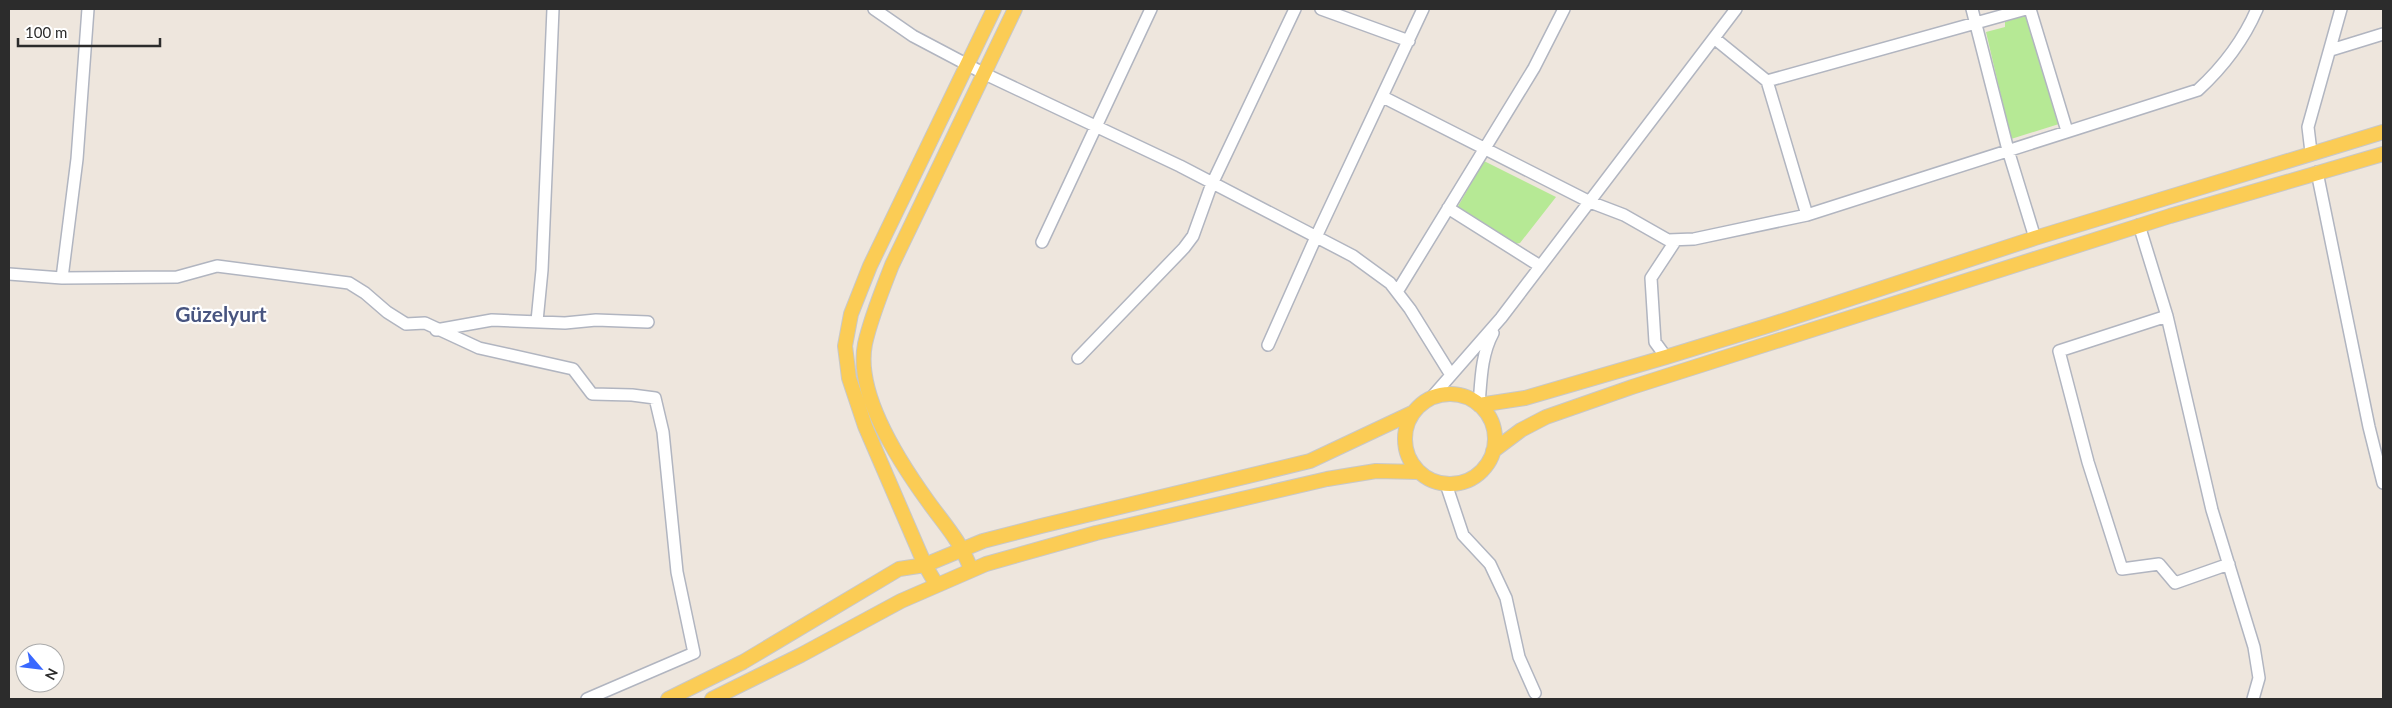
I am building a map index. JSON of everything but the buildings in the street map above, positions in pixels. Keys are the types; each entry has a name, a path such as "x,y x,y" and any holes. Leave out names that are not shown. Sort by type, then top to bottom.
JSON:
{"main road":[{"path":"936,584 925,566 865,426 849,378 845,346 851,314 870,266 994,9"},
{"path":"971,570 964,549 904,468 881,426 865,377 865,346 876,308 892,265 1015,9"},
{"path":"1479,405 1525,398 1666,357 2035,238 2311,152 2383,132"},
{"path":"1493,451 1521,430 1546,416 2139,226 2383,154"},
{"path":"668,699 743,662 899,569 925,566 983,541 1310,461 1414,412 1431,398 1445,394 1460,395 1479,405 1492,422 1495,436 1493,451 1487,465 1476,476 1462,483 1446,484 1432,481 1419,472 1410,460 1405,445 1405,431 1414,412"},
{"path":"712,699 801,655 936,584 971,570 1096,533 1326,479 1376,471 1419,472"}],"street":[{"path":"62,278 76,159 88,9"},
{"path":"537,321 542,270 553,9"},
{"path":"874,9 913,36 985,74 1213,183 1354,256 1390,283 1410,309 1452,375"},
{"path":"1042,242 1151,9"},
{"path":"1078,358 1184,248 1193,236 1213,183 1295,9"},
{"path":"1321,9 1409,41"},
{"path":"1268,345 1316,237 1423,9"},
{"path":"1397,292 1534,68 1564,9"},
{"path":"1431,398 1501,318 1736,9"},
{"path":"1972,9 2008,150 2035,238"},
{"path":"1768,80 2026,9"},
{"path":"2030,9 2067,131"},
{"path":"1382,97 1590,202 1624,216 1662,238 1676,240 1694,239 1807,215 2198,90 2215,74 2251,22 2257,9"},
{"path":"2311,152 2308,127 2341,9"},
{"path":"2331,50 2383,34"},
{"path":"1714,38 1768,80 1807,215"},
{"path":"2317,172 2367,418 2383,483"},
{"path":"1448,208 1540,266"},
{"path":"2139,226 2167,316 2212,510 2254,647 2259,678 2253,699"},
{"path":"1666,357 1655,342 1651,278 1676,240"},
{"path":"9,274 62,278 177,277 217,266 349,282 387,312 406,324 425,323 436,330 479,348 573,369 592,394 632,395 654,398 662,432 677,572 694,653 587,699"},
{"path":"2167,316 2059,351 2088,462 2122,570 2159,564 2175,583 2229,564"},
{"path":"1479,405 1487,344 1501,318"},
{"path":"436,330 492,320 648,322"},
{"path":"1446,484 1463,535 1490,564 1506,598 1519,657 1535,694"}],"green space":[{"path":"2025,15 2059,124 2011,139 1986,32 2005,27 2005,22"},
{"path":"1484,161 1556,197 1520,243 1515,244 1457,208"}],"district":[{"name":"Güzelyurt","path":"221,313"}]}
